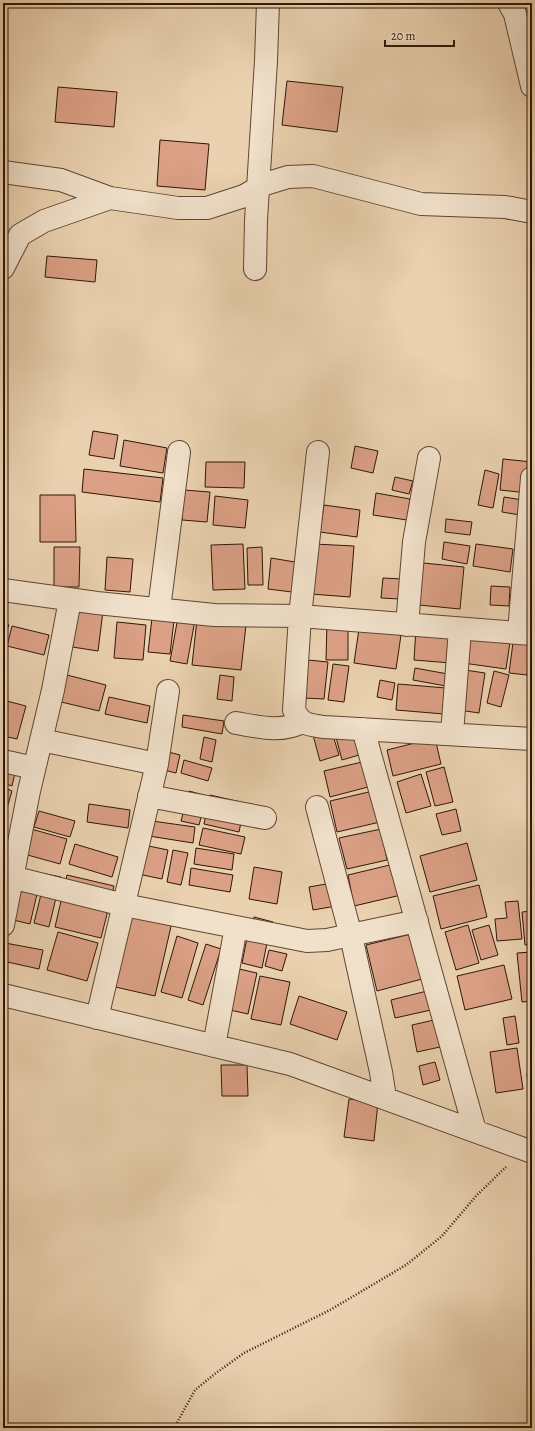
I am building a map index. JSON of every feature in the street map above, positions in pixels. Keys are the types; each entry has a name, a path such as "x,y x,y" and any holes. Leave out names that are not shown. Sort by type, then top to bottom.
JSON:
{"street":[{"path":"255,270 268,3"},
{"path":"509,3 514,14 532,86"},
{"path":"3,172 61,180 110,198 178,208 207,208 244,196 259,188 288,178 313,176 421,204 505,207 532,212"},
{"path":"3,268 20,235 44,221 110,198"},
{"path":"159,609 179,452"},
{"path":"318,452 300,616 294,710 298,718 302,722 324,726 532,738"},
{"path":"407,625 414,542 429,458"},
{"path":"3,590 70,600 214,615 300,616 526,633 532,478"},
{"path":"3,925 8,876 53,690 70,600"},
{"path":"452,734 460,629"},
{"path":"96,1018 157,764 168,691"},
{"path":"236,723 280,729 293,727 302,722"},
{"path":"363,729 475,1131"},
{"path":"41,740 157,764"},
{"path":"3,761 34,768"},
{"path":"149,796 264,818"},
{"path":"317,807 351,936 381,1072 385,1098"},
{"path":"8,876 124,905 307,942 351,936 417,921"},
{"path":"214,1046 236,927"},
{"path":"3,995 290,1064 528,1150"}],"path":[{"path":"174,1428 195,1390 216,1373 244,1353 330,1310 406,1265 442,1236 476,1196 528,1150"}],"building":[{"path":"287,81 343,87 337,132 282,125"},
{"path":"58,87 117,92 114,127 55,122"},
{"path":"160,140 209,144 205,190 157,186"},
{"path":"47,256 97,260 95,282 45,277"},
{"path":"93,431 118,435 114,459 89,455"},
{"path":"124,440 167,448 163,473 120,466"},
{"path":"355,446 378,451 373,473 351,468"},
{"path":"503,459 532,462 528,493 500,490"},
{"path":"206,462 245,462 244,488 205,487"},
{"path":"84,469 163,478 160,502 82,492"},
{"path":"485,470 499,474 493,508 478,505"},
{"path":"395,477 413,481 409,494 392,490"},
{"path":"184,490 210,492 207,522 182,520"},
{"path":"376,493 410,499 407,520 373,515"},
{"path":"40,495 75,495 76,542 40,542"},
{"path":"215,496 248,500 245,528 213,525"},
{"path":"504,497 523,500 520,515 502,512"},
{"path":"324,505 360,510 357,537 320,532"},
{"path":"446,519 472,522 470,535 445,532"},
{"path":"444,542 470,546 467,564 442,559"},
{"path":"243,544 245,589 213,590 211,545"},
{"path":"314,544 354,546 350,597 311,594"},
{"path":"476,544 513,549 510,572 473,566"},
{"path":"54,547 80,547 79,587 54,587"},
{"path":"262,547 263,585 248,585 247,548"},
{"path":"107,557 133,559 130,592 105,590"},
{"path":"271,558 295,562 292,592 268,589"},
{"path":"423,563 464,567 460,609 419,605"},
{"path":"383,578 402,579 400,599 381,598"},
{"path":"491,586 510,587 509,606 490,605"},
{"path":"74,590 105,595 98,651 66,646"},
{"path":"154,601 176,604 170,654 148,652"},
{"path":"180,606 197,609 187,664 170,661"},
{"path":"198,610 247,616 241,670 192,665"},
{"path":"3,622 9,625 3,640"},
{"path":"117,622 146,625 143,660 114,658"},
{"path":"327,622 348,622 348,660 326,660"},
{"path":"12,626 49,635 44,655 7,646"},
{"path":"416,628 453,630 451,663 414,660"},
{"path":"359,629 401,635 396,669 354,663"},
{"path":"514,635 532,637 527,675 509,673"},
{"path":"467,636 510,642 506,669 463,663"},
{"path":"308,660 328,662 324,699 303,698"},
{"path":"333,664 349,666 344,702 328,700"},
{"path":"415,668 448,674 446,686 413,680"},
{"path":"465,670 485,673 479,713 459,710"},
{"path":"494,671 509,675 501,707 487,703"},
{"path":"63,674 106,685 99,711 57,701"},
{"path":"220,675 234,677 232,701 217,699"},
{"path":"380,680 395,683 392,700 377,697"},
{"path":"398,684 446,688 444,714 396,710"},
{"path":"109,697 150,706 147,723 105,714"},
{"path":"3,700 26,706 17,739 3,736"},
{"path":"183,715 224,721 222,734 182,727"},
{"path":"328,719 339,755 320,761 310,724"},
{"path":"350,722 359,755 342,760 333,726"},
{"path":"204,737 216,740 212,762 200,759"},
{"path":"435,738 441,764 393,776 387,750"},
{"path":"165,751 180,755 176,773 160,769"},
{"path":"3,756 18,760 12,786 3,783"},
{"path":"184,760 212,768 208,781 181,773"},
{"path":"362,762 368,787 330,797 324,771"},
{"path":"444,767 453,802 435,806 426,772"},
{"path":"421,774 431,806 406,813 397,782"},
{"path":"3,787 12,791 7,808 3,806"},
{"path":"189,791 207,796 199,825 181,821"},
{"path":"373,791 380,822 337,832 330,801"},
{"path":"210,795 245,803 239,832 204,824"},
{"path":"89,804 130,810 128,828 87,822"},
{"path":"456,809 461,831 442,835 436,814"},
{"path":"39,811 75,821 70,837 34,827"},
{"path":"152,821 195,827 193,843 149,836"},
{"path":"203,828 245,837 241,854 199,845"},
{"path":"31,829 67,839 60,864 24,854"},
{"path":"381,829 387,860 347,869 339,838"},
{"path":"467,843 477,880 430,892 420,856"},
{"path":"75,844 118,857 112,877 69,864"},
{"path":"139,844 168,850 162,879 133,873"},
{"path":"196,848 234,854 232,870 194,864"},
{"path":"173,850 188,853 181,885 167,882"},
{"path":"394,864 401,895 354,906 348,875"},
{"path":"254,867 282,872 277,904 249,899"},
{"path":"191,868 233,875 230,892 189,885"},
{"path":"16,871 41,877 30,924 5,918"},
{"path":"46,874 61,877 49,927 34,923"},
{"path":"67,875 114,886 101,938 55,927"},
{"path":"332,883 336,906 313,910 309,887"},
{"path":"479,885 487,917 441,929 433,896"},
{"path":"130,899 175,909 155,996 111,986"},
{"path":"518,901 522,939 497,941 495,919 507,918 505,902"},
{"path":"532,911 532,944 525,945 522,912"},
{"path":"254,917 273,922 270,932 252,927"},
{"path":"468,925 479,963 456,970 445,932"},
{"path":"489,925 498,955 481,960 472,930"},
{"path":"249,928 269,933 262,968 242,963"},
{"path":"58,932 98,943 87,981 47,970"},
{"path":"411,934 422,979 377,991 366,945"},
{"path":"177,936 198,943 182,998 161,992"},
{"path":"5,943 43,950 39,969 3,961"},
{"path":"206,944 221,949 203,1005 188,1000"},
{"path":"269,950 287,954 282,971 265,966"},
{"path":"532,952 532,1001 522,1002 517,953"},
{"path":"504,965 512,999 465,1010 457,976"},
{"path":"239,969 257,973 248,1014 230,1010"},
{"path":"260,976 290,982 281,1025 251,1019"},
{"path":"427,991 431,1010 395,1018 391,1000"},
{"path":"299,996 347,1012 337,1040 290,1024"},
{"path":"515,1016 519,1043 507,1045 503,1018"},
{"path":"434,1020 440,1047 417,1052 412,1025"},
{"path":"517,1048 523,1089 496,1093 490,1052"},
{"path":"435,1062 440,1080 423,1085 419,1066"},
{"path":"221,1065 247,1065 248,1096 222,1096"},
{"path":"527,1073 532,1073 532,1101 529,1102"},
{"path":"349,1099 378,1102 374,1141 344,1137"}]}
